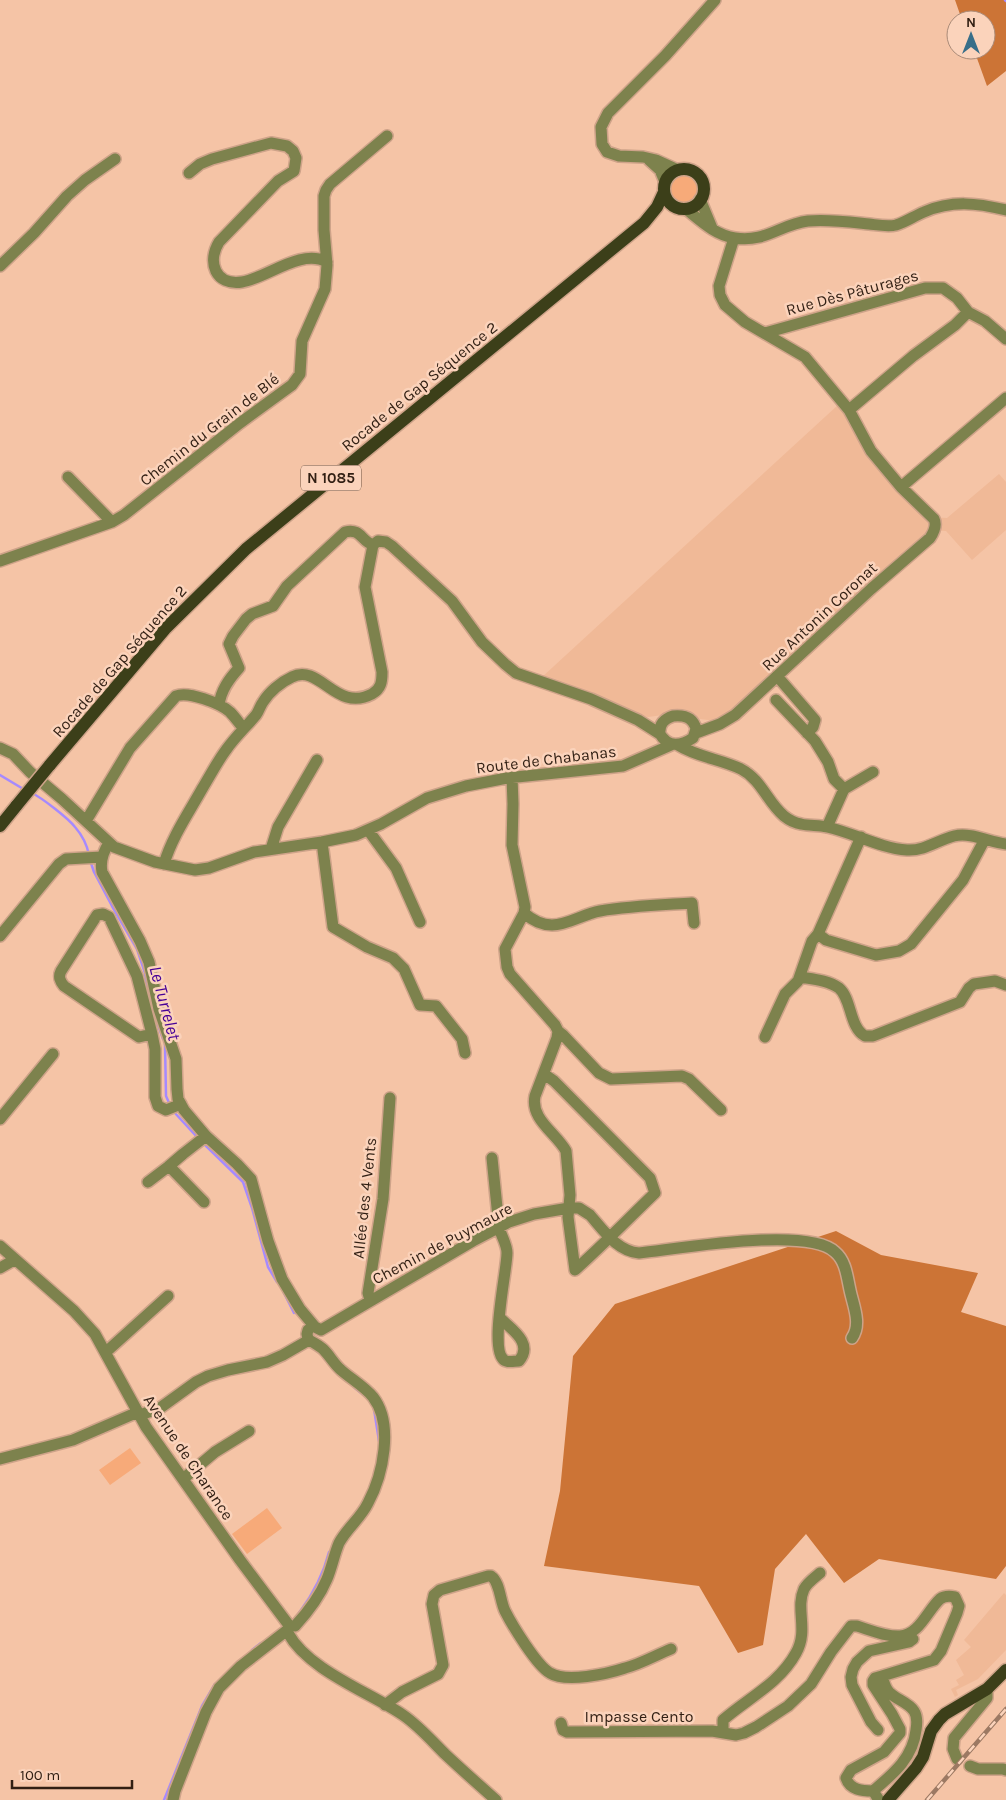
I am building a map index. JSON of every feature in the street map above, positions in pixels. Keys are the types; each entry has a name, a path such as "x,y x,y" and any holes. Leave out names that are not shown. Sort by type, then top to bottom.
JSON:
{"main road":[{"path":"690,169 701,178 704,189 696,204 682,209 669,202 665,187 670,174 678,170 690,169"},
{"name":"Rocade de Gap Séquence 2","path":"0,826 165,629 246,549 644,223 657,206 665,187"},
{"name":"Rocade de Gap Séquence 2","path":"644,223 682,209"},
{"path":"888,1800 916,1768 923,1757 932,1731 939,1720 945,1714 987,1689 1006,1670"}],"street":[{"path":"678,170 656,160 644,157 619,156 608,152 602,144 603,121 623,97 665,56 714,0"},
{"name":"Chemin du Grain de Blé","path":"0,561 112,522 124,515 248,416 292,385 300,374 302,341 325,289 324,230 326,190 332,182 387,136"},
{"path":"189,173 200,164 271,143 287,146 293,151 296,158 294,171 278,181 220,242 214,251 214,267 224,280 232,283 244,282 299,260 317,259 326,262"},
{"path":"644,157 660,170 665,187"},
{"path":"0,266 34,233 67,196 85,180 115,159"},
{"path":"700,199 713,230"},
{"path":"682,209 713,230 734,238 758,238 772,234 794,223 811,221 894,225 923,212 952,203 988,205 1006,210"},
{"path":"734,238 720,280 719,286 722,300 733,314 805,357 849,410 871,451 902,487 1006,398"},
{"name":"Rue Dès Pâturages","path":"765,333 925,288 943,288 957,298 968,312 985,321 1006,339"},
{"path":"849,410 913,356 955,325 968,312"},
{"path":"68,477 112,522"},
{"name":"Rue Antonin Coronat","path":"694,735 720,724 735,715 930,538 936,527 934,519 902,487"},
{"path":"220,705 220,695 239,668 229,644 246,619 252,614 273,606 287,586 345,532 352,530 369,544 377,543 392,546 452,601 482,642 516,673 591,699 638,720 674,745 729,764 748,773 757,780 774,806 793,822 802,825 827,827 907,850 918,850 955,836 965,835 1006,844"},
{"path":"164,864 175,836 224,752 256,715 264,700 276,687 293,676 302,675 313,678 348,698 356,700 365,698 380,689 382,672 365,587 377,543"},
{"path":"777,676 815,720 813,727 807,733"},
{"path":"86,821 130,748 176,696 181,694 188,695 220,705 243,728"},
{"path":"776,700 815,741 828,762 834,779 844,789"},
{"path":"638,720 665,719 679,715 705,723 720,724"},
{"path":"646,756 660,735 661,724 665,719"},
{"path":"692,720 696,726 694,735 695,746 701,755"},
{"path":"674,745 684,743 694,735"},
{"name":"Route de Chabanas","path":"0,748 13,754 30,772 114,847 139,857 195,870 209,868 254,852 340,839 368,830 428,798 466,786 512,777 609,769 622,766 674,745"},
{"path":"271,849 278,827 317,760"},
{"path":"827,827 844,789 873,772"},
{"path":"512,777 512,846 525,907 524,913 505,949 507,967 510,974 555,1025 558,1031 605,1077 611,1080 682,1076 689,1080 721,1110"},
{"path":"368,830 396,868 420,922"},
{"path":"765,1037 785,994 800,978 812,941 818,934 860,837"},
{"path":"818,934 826,940 866,953 876,955 899,951 911,944 963,880 985,839"},
{"path":"322,842 333,927 367,947 393,958 404,969 420,1005 436,1006 462,1039 465,1053"},
{"path":"0,936 59,864 66,859 94,857 109,843"},
{"path":"94,857 101,866 102,872 149,962 159,1009 176,1059 175,1106"},
{"path":"524,913 540,923 555,925 599,911 692,903 694,922"},
{"path":"152,1034 139,1036 64,986 60,981 59,975 61,971 97,915 103,914 109,917 137,976 152,1034 155,1049 155,1097 158,1106 162,1109 175,1106"},
{"path":"800,978 818,980 840,989 856,1027 865,1036 872,1036 960,1002 974,984 995,981 1006,985"},
{"path":"544,1074 554,1081 650,1178 655,1193 575,1270 568,1217 566,1151 539,1118 534,1103 558,1031"},
{"path":"0,1119 53,1054"},
{"name":"Allée des 4 Vents","path":"370,1300 368,1293 383,1199 390,1098"},
{"path":"173,1800 206,1712 219,1688 241,1666 290,1629 308,1611 326,1581 343,1537 368,1503 381,1468 384,1451 383,1428 376,1402 366,1390 335,1364 325,1351 286,1286 275,1262 251,1179 237,1164 203,1140 188,1116 175,1106"},
{"path":"148,1182 203,1140"},
{"path":"492,1158 499,1227 507,1254 500,1295 500,1318"},
{"path":"169,1166 204,1202"},
{"path":"569,1208 579,1208 585,1211 610,1238 624,1249 639,1253 768,1239 790,1239 824,1245 836,1252 843,1262 856,1318 856,1329 852,1338"},
{"name":"Chemin de Puymaure","path":"0,1459 6,1459 73,1440 139,1414 160,1408 196,1382 228,1370 267,1362 283,1355 370,1300 499,1227 521,1217 569,1208"},
{"name":"Avenue de Charance","path":"0,1246 74,1312 95,1334 139,1414 166,1457 290,1629 301,1650 319,1665 403,1715 422,1730 496,1800"},
{"path":"0,1268 14,1260"},
{"path":"106,1352 168,1296"},
{"path":"183,1479 215,1452 249,1431"},
{"path":"820,1573 806,1585 802,1596 802,1635 796,1654 770,1685 724,1720 723,1732 736,1735 744,1733 788,1706 811,1684 831,1652 851,1626 891,1636 901,1636 907,1635 927,1618"},
{"path":"385,1704 402,1692 438,1674 441,1670 443,1665 432,1604 434,1595 440,1590 488,1576 495,1579 501,1601 530,1652 549,1673 561,1678 580,1677 626,1668 671,1649"},
{"path":"878,1730 871,1722 852,1685 852,1677 857,1662 870,1651 909,1642 916,1637 939,1600 945,1596 955,1597 958,1600 959,1606 957,1613 941,1650 934,1660 875,1678 873,1681 873,1685 900,1729 900,1734 884,1752 850,1770 846,1778 858,1790 876,1795 912,1751 917,1720 910,1706 888,1691 882,1676"},
{"path":"957,1759 953,1749 954,1738 985,1702 988,1695 987,1689"},
{"name":"Impasse Cento","path":"561,1723 563,1730 567,1732 723,1732"},
{"path":"970,1766 978,1769 1006,1770"},
{"path":"888,1778 898,1789"}],"shaded area":[{"path":"955,0 1006,0 1006,71 987,86 978,60 996,60 996,10 958,10"},
{"path":"684,175 690,176 698,184 698,196 690,204 684,205 678,204 670,196 669,190 670,184 678,176"},
{"path":"838,405 929,517 947,518 999,474 1006,482 1006,530 972,560 946,531 930,530 732,712 716,721 700,719 685,712 648,717 633,714 541,678"},
{"path":"836,1231 881,1255 978,1273 961,1312 1006,1326 1006,1566 996,1579 879,1559 844,1583 806,1534 775,1569 763,1645 738,1653 699,1586 544,1566 560,1491 573,1356 615,1304"},
{"path":"130,1448 141,1463 110,1485 99,1470"},
{"path":"267,1508 282,1528 247,1554 232,1534"},
{"path":"1004,1593 1006,1595 1006,1650 978,1679 956,1690 958,1695 955,1697 951,1689 959,1685 956,1680 964,1675 956,1660 971,1647 964,1640"}],"waterway":[{"name":"Le Turrelet","path":"0,775 25,790"},
{"name":"Le Turrelet","path":"32,793 55,808 72,823 82,837 89,855"},
{"name":"Le Turrelet","path":"90,860 94,872 137,949 145,973 148,997 163,1039"},
{"name":"Le Turrelet","path":"165,1044 166,1096 170,1105"},
{"name":"Le Turrelet","path":"174,1112 197,1137"},
{"name":"Le Turrelet","path":"203,1143 243,1182 268,1267 277,1282"},
{"name":"Le Turrelet","path":"284,1293 294,1313"},
{"name":"Le Turrelet","path":"355,1388 366,1397"},
{"name":"Le Turrelet","path":"374,1409 379,1441"},
{"name":"Le Turrelet","path":"299,1613 317,1584 329,1552"},
{"name":"Le Turrelet","path":"252,1650 261,1643"},
{"name":"Le Turrelet","path":"164,1800 202,1706 215,1684"}],"railway":[{"path":"927,1800 1006,1709"}]}
